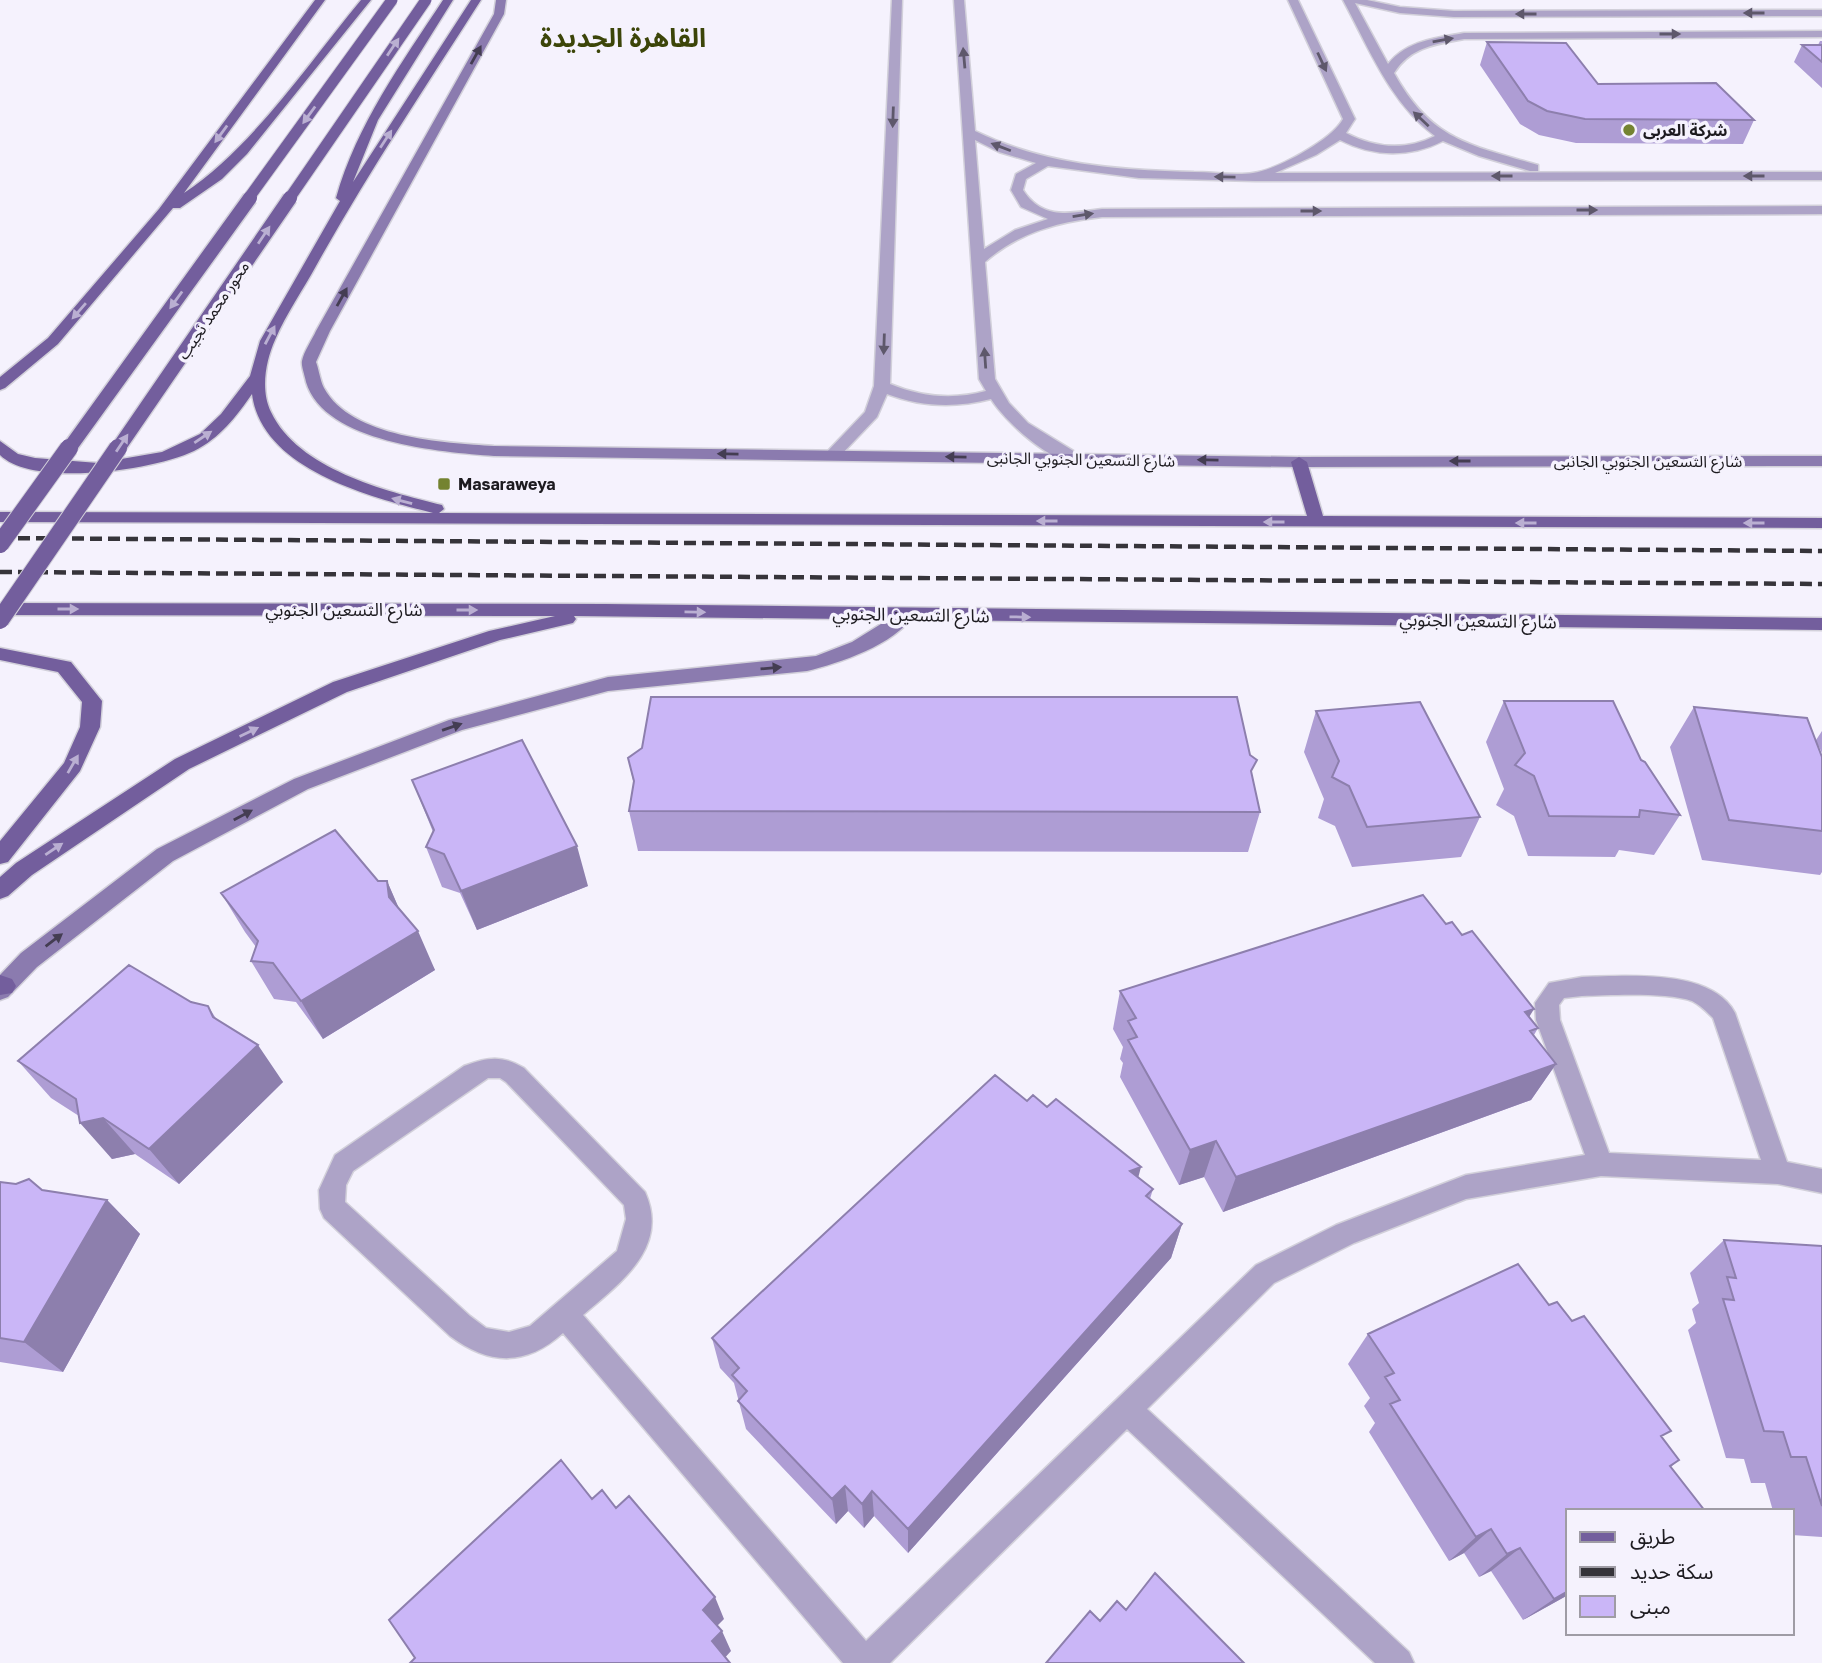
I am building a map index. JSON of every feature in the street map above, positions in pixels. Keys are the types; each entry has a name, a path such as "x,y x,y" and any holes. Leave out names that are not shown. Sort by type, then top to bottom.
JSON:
{"main road":[{"path":"0,385 53,341 164,212 320,0"},
{"path":"164,212 218,176 243,152 366,0"},
{"name":"محور محمد نجيب","path":"0,544 392,0"},
{"name":"محور محمد نجيب","path":"0,620 426,0"},
{"path":"339,212 349,167 367,131 447,0"},
{"path":"468,517 393,499 350,483 312,464 279,439 260,410 255,379 258,360 267,341 339,212 475,0"},
{"path":"0,446 12,457 47,466 89,468 135,464 174,453 206,437 226,418 255,379"},
{"path":"1299,461 1317,523"},
{"path":"0,517 1822,523"},
{"name":"شارع التسعين الجنوبي","path":"0,609 606,610 1822,624"},
{"path":"0,890 24,869 182,764 340,687 496,635 606,610"},
{"path":"0,654 64,667 92,701 90,727 74,766 0,856"}],"street":[{"name":"شارع التسعين الجنوبي الجانبى","path":"501,0 499,14 323,331 309,362 318,392 345,417 386,435 437,446 482,450 1299,461 1822,461"},
{"path":"832,455 872,414 882,386 897,0"},
{"path":"959,0 987,379 994,394 1018,424 1038,441 1074,458"},
{"path":"1255,177 1340,135 1349,119 1293,0"},
{"path":"1350,0 1400,10 1454,14 1822,13"},
{"path":"1350,0 1404,103 1420,120 1443,137 1483,153 1574,176"},
{"path":"1400,10 1407,22"},
{"path":"1413,34 1420,46"},
{"path":"1388,73 1395,59 1408,50 1464,36 1822,34"},
{"path":"970,133 1003,149 1046,162 1107,172 1255,177 1822,176"},
{"path":"1340,135 1364,146 1397,151 1426,147 1443,137"},
{"path":"1046,162 1020,177 1017,190 1026,204 1059,219"},
{"path":"978,261 1004,240 1059,219 1101,212 1822,209"},
{"path":"882,386 910,397 944,402 994,394"},
{"path":"1,987 29,960 166,855 301,784 456,725 608,684 807,665 830,659 868,643 905,615"},
{"path":"1601,1164 1548,1020 1547,1003 1557,990 1574,985 1678,989 1695,992 1712,1001 1723,1013 1778,1172"},
{"path":"488,1068 503,1068 515,1075 636,1200 639,1219 635,1240 626,1260 565,1315 538,1337 509,1346 480,1341 333,1209 330,1195 334,1178 345,1163 472,1073 488,1068"},
{"path":"565,1315 865,1663 1265,1274 1345,1234 1466,1187 1601,1164 1778,1172 1822,1181"},
{"path":"1127,1409 1398,1663"}],"building":[{"path":"1487,42 1566,43 1598,84 1716,83 1754,120 1585,119 1547,111 1528,101"},
{"path":"1802,45 1822,45 1822,62"},
{"path":"651,697 1237,697 1250,755 1257,760 1251,771 1260,812 629,811 634,781 628,758 642,748"},
{"path":"1504,701 1613,701 1641,760 1645,762 1680,815 1640,810 1639,817 1549,816 1534,776 1515,765 1525,753"},
{"path":"1420,702 1480,817 1367,827 1349,786 1332,777 1339,761 1316,711"},
{"path":"1694,707 1807,718 1822,757 1822,831 1729,820"},
{"path":"522,740 577,846 461,891 444,854 426,847 434,830 412,780"},
{"path":"335,830 378,881 387,881 389,897 418,931 301,1001 273,963 251,961 258,941 221,893"},
{"path":"1423,895 1446,924 1452,922 1462,935 1472,931 1534,1009 1525,1012 1538,1028 1530,1031 1556,1064 1236,1177 1216,1141 1190,1150 1128,1040 1137,1037 1128,1021 1136,1018 1120,991"},
{"path":"129,965 191,1002 208,1006 213,1017 258,1045 149,1149 103,1118 80,1123 76,1099 18,1061"},
{"path":"995,1075 1027,1101 1033,1095 1047,1107 1056,1099 1141,1167 1130,1171 1153,1189 1146,1196 1182,1224 908,1529 872,1491 862,1504 845,1486 832,1499 738,1401 747,1391 732,1375 739,1368 712,1338"},
{"path":"29,1179 42,1190 107,1200 24,1342 0,1338 0,1182 16,1184"},
{"path":"1724,1240 1822,1246 1822,1506 1806,1457 1791,1457 1783,1432 1764,1431 1723,1299 1734,1300 1727,1277 1736,1278"},
{"path":"1518,1264 1549,1305 1557,1302 1572,1321 1584,1316 1671,1431 1661,1436 1679,1460 1670,1466 1703,1509 1566,1509 1566,1592 1554,1599 1520,1548 1507,1554 1491,1529 1476,1537 1390,1404 1400,1400 1385,1377 1394,1373 1368,1334"},
{"path":"561,1460 592,1499 602,1490 616,1508 629,1496 715,1597 703,1610 722,1631 712,1641 730,1663 410,1663 415,1658 389,1620"},
{"path":"1155,1573 1244,1663 1046,1663 1090,1611 1100,1621 1117,1601 1126,1610"}],"railway":[{"path":"0,538 1822,551"},
{"path":"0,572 1822,584"}],"place":[{"name":"شركة العربى","path":"1629,130"},
{"name":"Masaraweya","path":"444,484"}],"district":[{"name":"القاهرة الجديدة","path":"623,38"}]}
